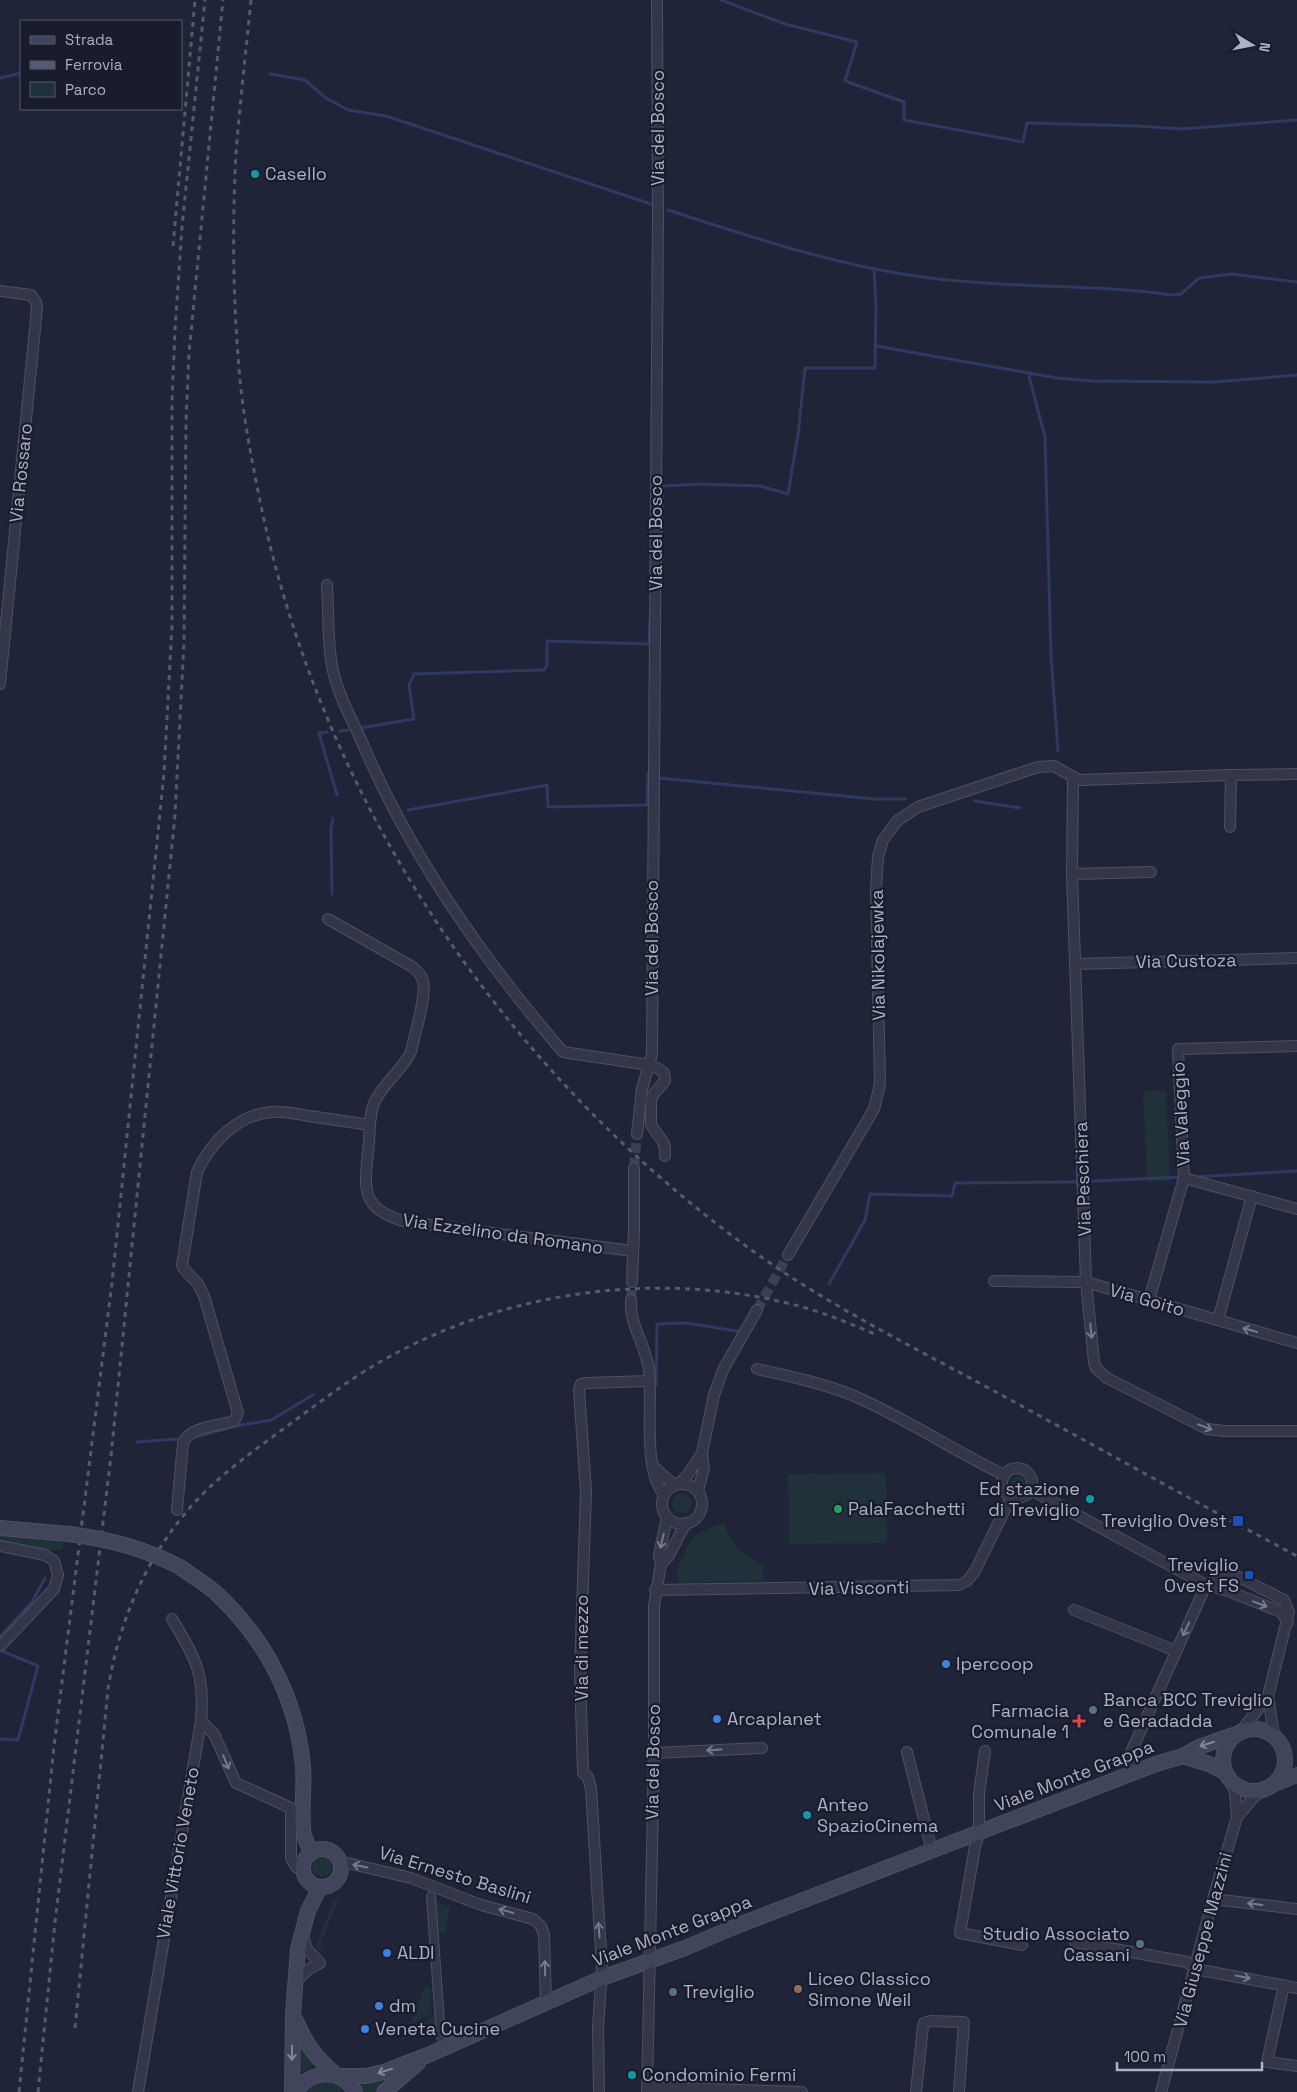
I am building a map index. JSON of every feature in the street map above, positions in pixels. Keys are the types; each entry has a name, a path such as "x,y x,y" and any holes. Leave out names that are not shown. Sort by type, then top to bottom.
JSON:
{"main road":[{"path":"0,1528 69,1534 121,1542 142,1549 180,1567 215,1593 251,1629 281,1680 299,1739 303,1768 304,1834 317,1851 307,1856 305,1874 308,1911"},
{"path":"1227,1776 1222,1763 1223,1752 1226,1744 1238,1733 1257,1728 1275,1736 1297,1751"},
{"name":"Viale Monte Grappa","path":"293,2092 304,2081 318,2074 366,2076 384,2072 602,1978 1134,1773 1183,1756 1198,1747 1238,1733"},
{"path":"1269,1786 1283,1769 1285,1760 1283,1750 1275,1736"},
{"path":"1183,1756 1209,1764 1246,1790 1256,1791 1297,1775"},
{"name":"Via Ernesto Baslini","path":"317,1851 332,1853 339,1861"},
{"path":"293,2092 293,2014 298,1949 308,1911 320,1887 331,1884 338,1877 339,1861"},
{"path":"305,1874 320,1887"},
{"path":"293,2014 307,2045 317,2058 347,2082 355,2092"},
{"name":"Viale Monte Grappa","path":"384,2092 428,2054"}],"street":[{"name":"Via del Bosco","path":"637,1134 642,1089 652,1054 658,218 657,0"},
{"name":"Via Rossaro","path":"0,291 30,295 34,299 37,308 0,684"},
{"path":"327,585 334,674 341,695 384,791 406,834 444,896 503,979 563,1052 659,1069 665,1077 662,1085 652,1096 651,1125 663,1142 665,1156"},
{"name":"Via Nikolajewka","path":"788,1255 874,1109 878,1095 880,1084 876,890 878,857 883,840 897,820 918,807 1038,767 1054,766 1080,780 1297,774"},
{"path":"1230,827 1231,775"},
{"name":"Via Peschiera","path":"1071,776 1072,874 1086,1282 1096,1368 1107,1378 1207,1428 1225,1432 1297,1431"},
{"path":"1072,874 1151,872"},
{"name":"Via Ezzelino da Romano","path":"328,918 411,966 418,972 423,983 423,996 411,1052 407,1060 376,1099 372,1111 366,1188 368,1196 376,1208 390,1217 408,1222 633,1251"},
{"name":"Via Custoza","path":"1075,964 1297,958"},
{"name":"Via Valeggio","path":"1184,1178 1178,1049 1297,1046"},
{"path":"177,1510 185,1437 192,1432 234,1421 238,1413 204,1296 198,1284 182,1265 197,1172 202,1161 222,1135 247,1119 265,1113 286,1113 370,1125"},
{"path":"632,1282 634,1168"},
{"path":"1149,1300 1184,1178 1297,1209"},
{"path":"1218,1320 1252,1196"},
{"name":"Via Goito","path":"994,1281 1086,1282 1297,1343"},
{"path":"631,1300 632,1320 649,1368 650,1457 658,1485 664,1494"},
{"path":"698,1491 704,1468 702,1453 714,1395 723,1370 757,1310"},
{"path":"757,1369 803,1379 851,1395 886,1411 1004,1475"},
{"name":"Via di mezzo","path":"598,2092 598,2028 602,1978 591,1789 588,1777 583,1773 580,1671 586,1491 579,1390 581,1384 587,1383 649,1381"},
{"path":"654,1467 677,1484 689,1484 698,1491 702,1502 701,1511 694,1520 686,1524 676,1523 666,1517 662,1505 664,1494 677,1484 687,1476 702,1453"},
{"path":"1013,1468 1024,1469 1032,1479 1031,1490 1022,1497 1011,1496 1003,1488 1004,1475 1013,1468"},
{"path":"1031,1490 1206,1585 1228,1591 1281,1612 1288,1622"},
{"name":"Via Visconti","path":"655,1590 959,1585 967,1581 974,1570 1011,1496"},
{"name":"Via del Bosco","path":"648,2089 655,1590 661,1564 659,1556 666,1517"},
{"name":"Via del Bosco","path":"661,1564 668,1557 686,1524"},
{"path":"0,1546 45,1555 54,1560 58,1575 54,1588 0,1646"},
{"path":"1134,1773 1131,1752 1206,1585 1224,1576 1233,1576 1248,1581 1284,1600 1289,1612 1268,1696 1238,1733"},
{"path":"1228,1591 1226,1585 1233,1576"},
{"path":"1074,1610 1176,1651"},
{"name":"Viale Vittorio Veneto","path":"138,2092 203,1701 202,1681 197,1664 172,1619"},
{"path":"1268,1696 1275,1736"},
{"path":"201,1721 214,1734 236,1783 291,1808 291,1858 296,1867 305,1874"},
{"path":"654,1753 762,1748"},
{"path":"979,1833 979,1794 985,1751"},
{"path":"907,1752 932,1851"},
{"name":"Via Giuseppe Mazzini","path":"1161,2092 1237,1817 1235,1792 1227,1776"},
{"name":"Via Giuseppe Mazzini","path":"1237,1817 1255,1796 1269,1786"},
{"name":"Viale Monte Grappa","path":"979,1833 960,1933 1022,1945"},
{"name":"Via Ernesto Baslini","path":"339,1861 411,1878 481,1905 533,1919 541,1926 544,1935 546,2002"},
{"path":"431,1896 440,2037"},
{"path":"1213,1899 1297,1909"},
{"path":"296,1982 309,1969 320,1962 308,1949 302,1932"},
{"path":"1074,1942 1187,1962 1195,1968 1297,1988"},
{"path":"1284,1985 1267,2062 1297,2066"},
{"path":"916,2092 923,2026 924,2023 931,2021 964,2022 958,2092"},
{"path":"648,2089 802,2092"}],"green space":[{"path":"1166,1090 1170,1181 1147,1182 1143,1091"},
{"name":"PalaFacchetti","path":"886,1473 887,1543 789,1544 788,1474"},
{"path":"1015,1476 1021,1476 1025,1483 1021,1490 1015,1490 1011,1486 1011,1480"},
{"path":"678,1493 686,1493 692,1499 692,1507 686,1513 678,1513 672,1507 672,1499"},
{"path":"724,1523 734,1543 749,1557 763,1564 764,1581 680,1583 676,1572 691,1540 703,1531"},
{"path":"0,1535 64,1541 62,1550 46,1551 0,1545"},
{"path":"322,1857 329,1860 332,1867 329,1874 322,1877 315,1874 312,1867 315,1860"},
{"path":"342,1891 319,1947 325,1950 323,1951 316,1948 317,1944 332,1905"},
{"path":"437,1902 450,1907 445,1934 439,1931"},
{"path":"425,1986 430,1986 432,2014 410,2024"},
{"path":"434,2016 435,2026 400,2041 405,2029"},
{"path":"298,2045 316,2065 296,2075"},
{"path":"383,2078 385,2085 375,2092 361,2092 356,2082"},
{"path":"333,2080 349,2092 301,2092 310,2083"}],"waterway":[{"path":"721,0 785,24 857,42 845,81 904,102 904,120 1023,142 1027,123 1181,129 1297,120"},
{"path":"0,78 20,73"},
{"path":"270,74 305,80 326,98 348,110 386,116 651,204"},
{"path":"668,210 811,254 884,271 921,277 1171,295 1181,294 1199,278 1232,274 1297,282"},
{"path":"660,562 663,486 702,484 760,486 788,494 798,435 805,368 875,368 876,304 874,269"},
{"path":"876,346 1057,378 1092,381 1215,382 1297,375"},
{"path":"1031,373 1029,376 1045,437 1051,656 1058,751"},
{"path":"360,728 414,719 409,685 414,674 544,670 547,665 547,641 649,644 650,619"},
{"path":"340,731 348,730"},
{"path":"327,732 319,733 337,795"},
{"path":"408,810 547,785 548,807 647,805 648,773"},
{"path":"659,778 874,799 905,799"},
{"path":"975,801 1020,808"},
{"path":"332,894 331,829 333,818"},
{"path":"1194,1177 1297,1171"},
{"path":"829,1284 865,1220 870,1194 952,1196 955,1183 1073,1182 1183,1177"},
{"path":"656,1385 657,1324 687,1323 742,1332"},
{"path":"192,1438 236,1426 271,1420 313,1395"},
{"path":"137,1442 176,1439"},
{"path":"0,1637 32,1602 45,1578"},
{"path":"0,1739 18,1740 38,1666 2,1651"}],"tunnel":[{"path":"634,1168 637,1134"},
{"path":"757,1310 788,1255"},
{"path":"631,1300 632,1282"}],"railway":[{"path":"173,246 195,0"},
{"path":"19,2092 54,1746 112,1283 164,773 172,626 172,402 175,330 182,227 205,0"},
{"path":"38,2092 55,1922 111,1456 175,815 184,642 186,422 189,353 223,0"},
{"path":"251,0 236,153 234,266 236,323 242,395 248,441 260,501 289,614 330,724 381,829 441,929 511,1023 589,1110 674,1190 767,1261 819,1295 873,1326 1297,1556"},
{"path":"75,2028 108,1689 114,1659 122,1629 133,1601 161,1546 199,1498 221,1477 328,1396 387,1358 447,1329 543,1300 593,1292 643,1288 693,1289 742,1294 802,1307 877,1335"}],"place":[{"name":"Casello","path":"255,174"},
{"name":"Ed stazione di Treviglio","path":"1090,1499"},
{"name":"PalaFacchetti","path":"838,1509"},
{"name":"Treviglio Ovest","path":"1238,1521"},
{"name":"Treviglio Ovest FS","path":"1249,1575"},
{"name":"Ipercoop","path":"946,1664"},
{"name":"Banca BCC Treviglio e Geradadda","path":"1093,1710"},
{"name":"Arcaplanet","path":"717,1719"},
{"name":"Farmacia Comunale 1","path":"1079,1721"},
{"name":"Anteo SpazioCinema","path":"807,1815"},
{"name":"Studio Associato Cassani","path":"1140,1944"},
{"name":"ALDI","path":"387,1953"},
{"name":"Liceo Classico Simone Weil","path":"798,1989"},
{"name":"Treviglio","path":"673,1992"},
{"name":"dm","path":"379,2006"},
{"name":"Veneta Cucine","path":"365,2029"},
{"name":"Condominio Fermi","path":"632,2075"}]}
